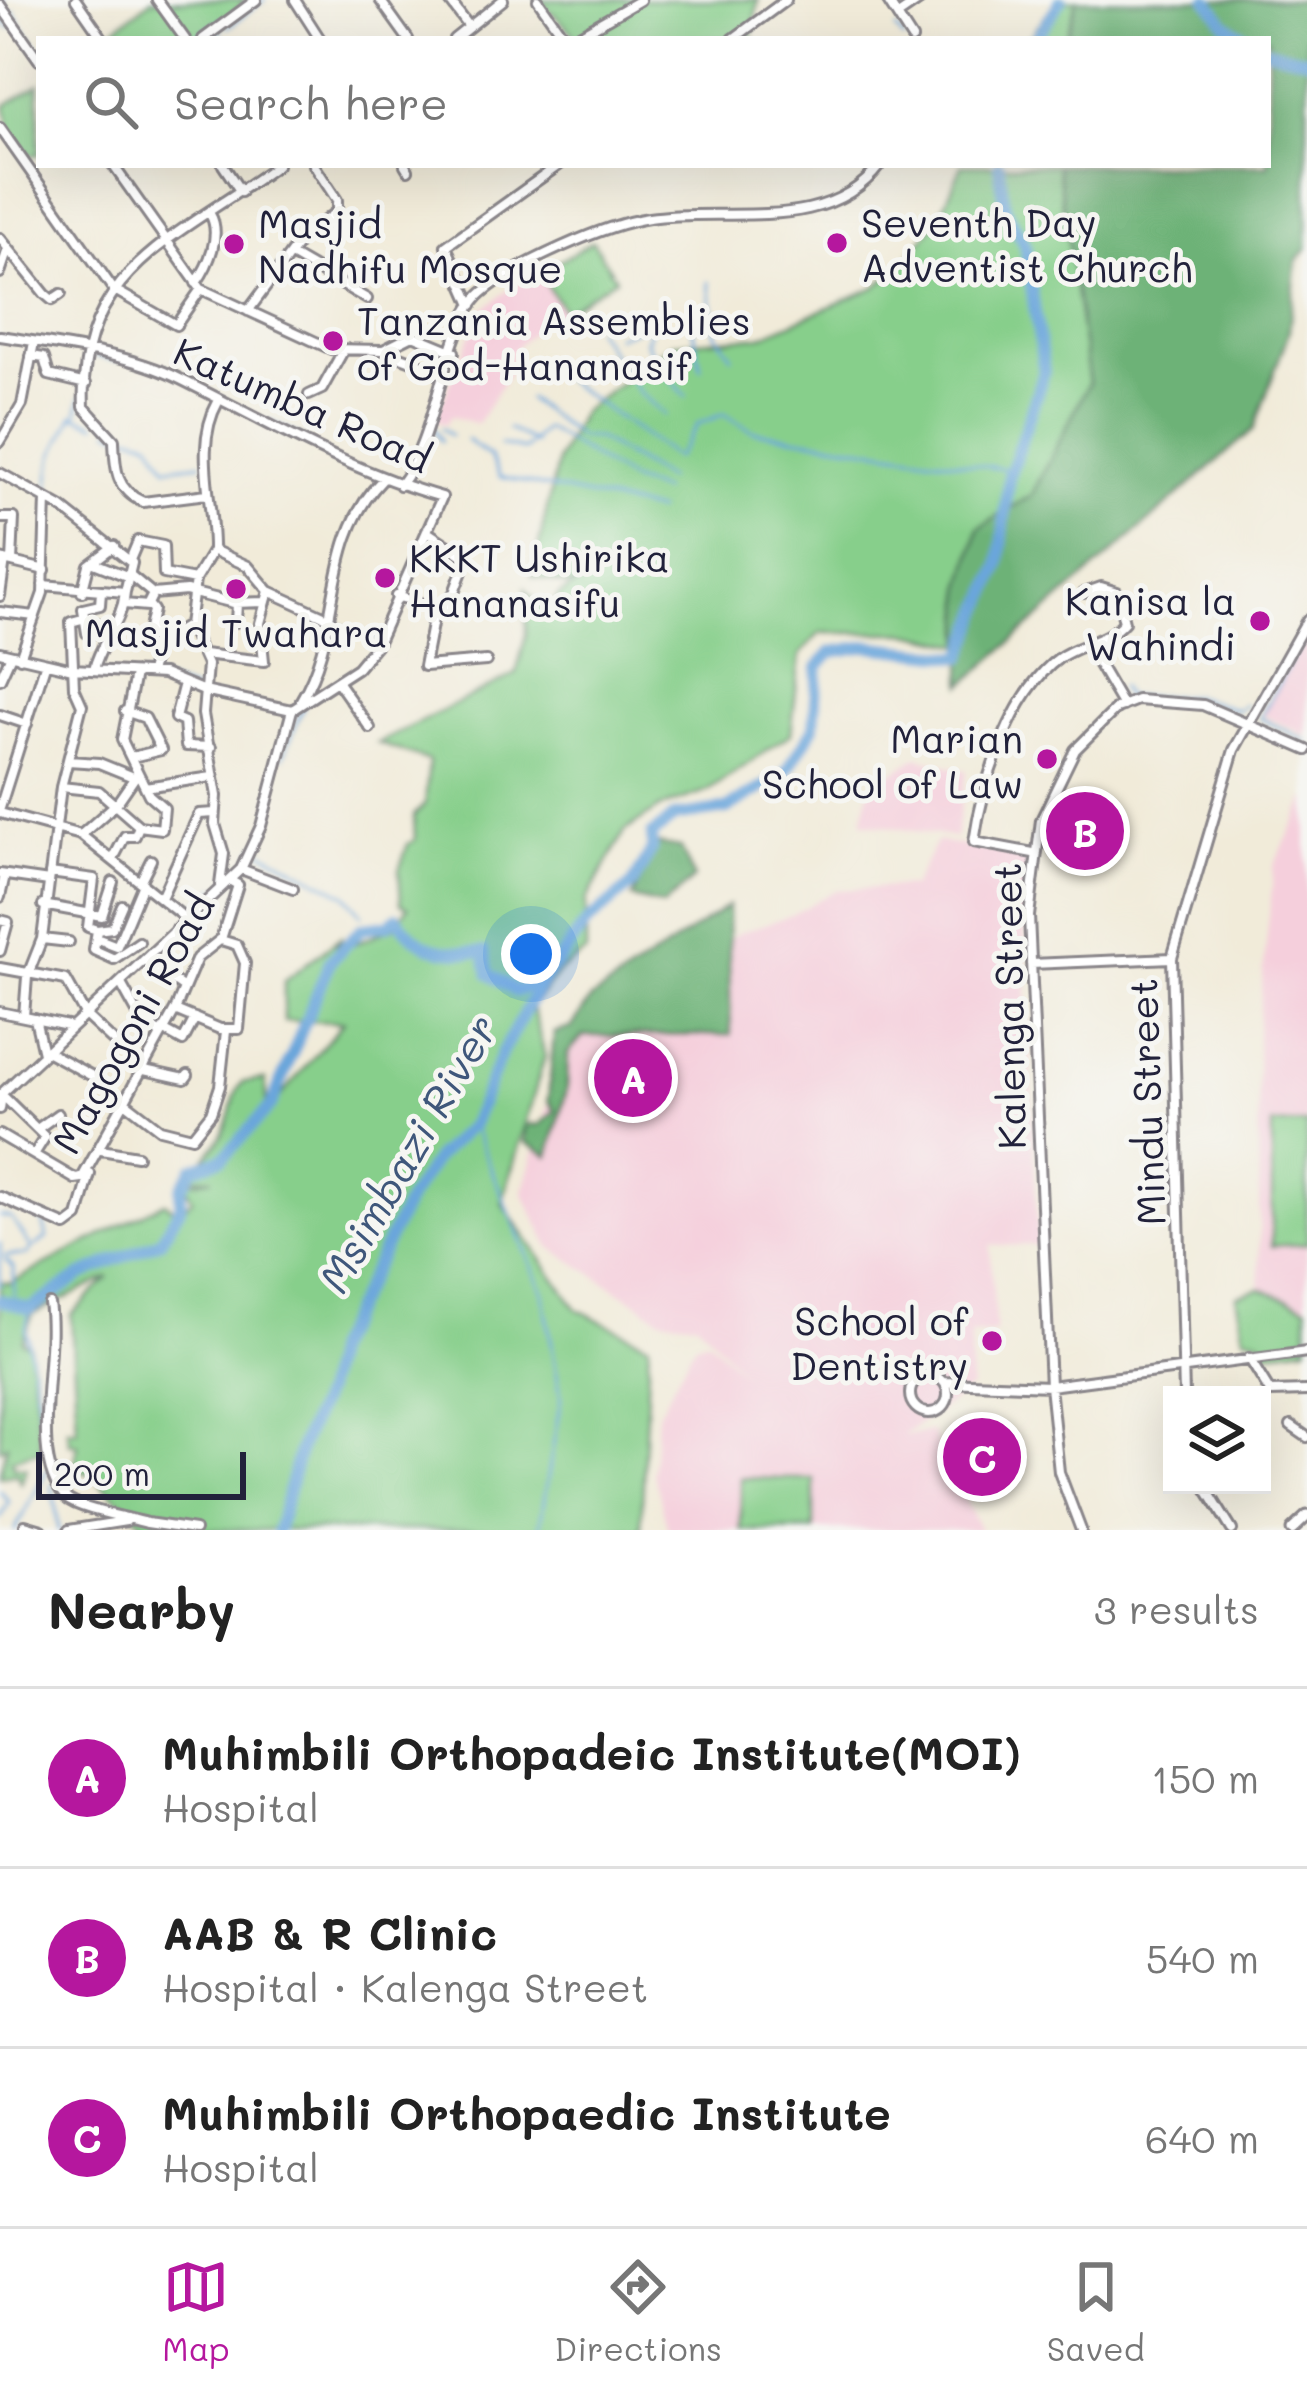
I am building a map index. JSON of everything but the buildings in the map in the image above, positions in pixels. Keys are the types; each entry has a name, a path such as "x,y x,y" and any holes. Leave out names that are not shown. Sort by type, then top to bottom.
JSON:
{"street":[{"path":"76,0 102,36"},
{"path":"157,0 183,36"},
{"path":"237,0 244,9"},
{"path":"216,35 256,0"},
{"path":"295,0 318,36"},
{"path":"380,0 406,36"},
{"path":"449,0 467,24"},
{"path":"457,36 503,0"},
{"path":"538,0 568,36"},
{"path":"577,36 640,0"},
{"path":"737,36 786,0"},
{"path":"898,15 920,0"},
{"path":"891,2 910,36"},
{"path":"0,5 36,56"},
{"path":"0,128 112,289 174,325 206,269 215,229 209,214"},
{"path":"114,168 198,286 313,343 343,351 383,350 446,374"},
{"path":"225,168 241,192"},
{"path":"207,494 143,502 116,478 114,440 84,407 90,350 112,289 164,244 273,168"},
{"path":"248,311 307,234 337,212 337,200 316,168"},
{"path":"539,168 545,175"},
{"path":"472,305 446,246 555,168"},
{"path":"400,485 422,448 472,305 497,284 616,226 674,215 808,210 847,198 877,168"},
{"path":"0,238 45,294 52,300 61,294"},
{"path":"0,273 8,250"},
{"path":"291,256 367,299"},
{"path":"383,350 413,335 454,352"},
{"name":"Katumba Road","path":"0,336 90,350 177,377 218,402 382,481 442,497 429,532"},
{"path":"1,438 22,405 34,341"},
{"path":"310,395 322,389 343,351"},
{"path":"31,356 44,358 49,375 86,384"},
{"path":"218,402 209,429 207,494 213,550 195,580 189,625 203,654 264,662 260,623 268,591"},
{"path":"0,473 46,497 130,560"},
{"path":"35,1153 45,1137 40,1127 1,1095 68,1026 122,985 242,869 261,826 292,710 309,686 330,620 344,537 351,519 382,481"},
{"path":"0,679 35,616 43,585 46,497"},
{"path":"0,518 14,518 0,596"},
{"path":"0,652 73,669 150,673 204,691 292,710 337,682 377,644 396,596 429,532 462,551 468,562 460,570 446,611 396,596"},
{"path":"94,669 99,647 116,628 130,560 141,539 163,546 164,574 195,580"},
{"path":"82,592 94,563 114,546"},
{"path":"213,550 248,566 268,591 330,620"},
{"path":"6,560 46,570"},
{"path":"94,563 129,576 153,594 193,592 237,603 264,602"},
{"path":"43,585 82,592 125,592"},
{"path":"1034,853 974,842 986,776 1050,666 1120,628 1121,598 1109,587 1084,593"},
{"path":"82,620 83,609 100,605 101,592"},
{"path":"148,606 153,594"},
{"path":"236,622 237,603"},
{"path":"124,604 153,610 149,629 159,634 176,635 189,625"},
{"path":"435,608 424,667 487,661"},
{"path":"0,612 35,616"},
{"name":"Mindu Street","path":"1183,1386 1172,958 1220,788 1247,722 1307,620"},
{"path":"94,1077 45,1052 30,1017 27,976 42,940 61,787 82,705 73,669 71,622 88,621 87,633 94,633 96,623 116,628"},
{"path":"150,673 159,634"},
{"path":"1086,643 1123,706 1137,700 1175,699 1247,722 1307,750"},
{"name":"Magogoni Road","path":"0,1135 75,1179 92,1167 176,1010 181,986 208,944 221,940 238,885 226,883 215,813 203,654"},
{"path":"45,665 0,810 81,835 187,919"},
{"path":"81,835 117,802 134,775 132,758 122,740 134,674"},
{"path":"337,682 370,728"},
{"path":"184,683 175,718 184,722 185,746 211,747"},
{"name":"Kalenga Street","path":"1081,1530 1059,1472 1050,1386 1031,964 1034,853 1062,768 1098,724 1123,706"},
{"path":"125,711 145,718 161,750 132,758"},
{"path":"0,716 27,724"},
{"path":"61,787 99,791 140,826 159,831 164,808 134,775 99,763 68,760"},
{"path":"145,787 212,777"},
{"path":"161,898 199,814 215,813"},
{"path":"113,859 125,836 134,836 140,826"},
{"path":"97,934 112,928 151,860"},
{"path":"242,869 293,889"},
{"path":"0,897 2,874 113,882 130,873"},
{"path":"94,879 88,927 117,946 127,906"},
{"path":"44,905 102,916 113,882"},
{"path":"105,901 127,906"},
{"path":"0,920 8,922 0,951"},
{"path":"97,934 94,950 114,959 139,942"},
{"path":"42,940 69,942"},
{"path":"176,1010 226,1031 241,1025 245,964 237,945 221,940"},
{"path":"1031,964 1172,958"},
{"path":"147,962 181,986"},
{"path":"0,968 66,980 84,1013 125,1052"},
{"path":"122,985 140,1018 162,1032 183,1041 195,1018"},
{"path":"0,1012 68,1026"},
{"path":"125,1102 160,1129 192,1137 211,1113 220,1086 226,1031"},
{"path":"144,1070 185,1079 188,1075"},
{"name":"Magogoni Road","path":"0,1108 1,1095"},
{"path":"40,1127 58,1114"},
{"path":"101,1150 137,1156"},
{"path":"0,1197 66,1226 78,1217 92,1167"},
{"path":"49,1304 55,1346 46,1423 52,1475 74,1503 154,1525 195,1530"},
{"path":"964,1386 941,1409 929,1413 915,1406 910,1396 921,1377 936,1376 964,1386 1050,1386 1307,1352"},
{"path":"1250,1358 1270,1392 1307,1391"},
{"path":"944,1382 948,1398"},
{"path":"1291,1426 1307,1437"},
{"path":"1210,1494 1232,1530"},
{"path":"1292,1530 1307,1516"},
{"path":"69,1530 154,1525"},
{"path":"26,1526 42,1530"}],"shaded area":[{"path":"538,269 571,311 561,320 549,315 512,351 509,373 477,424 451,416 446,424 434,420 481,310"},
{"path":"1307,633 1307,736 1261,714"},
{"path":"917,757 967,771 955,838 862,822 870,787"},
{"path":"1307,797 1307,1306 1260,1288 1257,1033 1274,865"},
{"path":"937,841 1022,856 1031,864 1024,920 1038,1245 990,1246 996,1333 970,1335 971,1388 903,1435 932,1432 980,1530 668,1530 653,1473 657,1415 695,1343 707,1339 747,1377 697,1322 661,1318 550,1247 523,1193 564,1047 738,933 791,915 836,890 912,886"}],"green space":[{"path":"151,0 246,0 211,36 105,36"},
{"path":"539,0 758,0 752,36 576,36"},
{"path":"1057,0 1077,0 1067,36 1030,36"},
{"path":"1077,0 1307,0 1307,249 1297,260 1289,331 1254,429 963,685 963,586 979,528 1032,495 1089,383 1057,168 1271,168 1271,36 1067,36"},
{"path":"36,86 36,155 12,138 5,106"},
{"path":"961,168 1057,168 1089,383 1032,495 979,528 963,586 963,645 909,633 820,633 800,655 791,734 707,792 659,808 625,831 586,901 586,952 561,970 532,1007 545,1056 502,1203 577,1309 649,1344 641,1530 151,1530 91,1474 74,1469 78,1444 70,1443 67,1429 77,1430 71,1315 109,1277 33,1314 22,1341 29,1345 41,1450 12,1459 13,1466 27,1468 21,1483 16,1473 0,1477 7,1445 0,1449 0,1282 11,1283 165,1202 178,1213 192,1199 184,1183 213,1178 185,1177 221,1136 243,1082 265,1080 267,1113 343,1022 284,1021 284,981 342,936 334,952 394,927 408,907 401,903 399,870 408,844 415,840 414,815 425,804 429,761 378,743 516,674 526,635 526,590 546,614 559,595 584,580 570,586 532,576 558,459 581,412 673,343 761,336 876,287 907,260 939,218"},
{"path":"592,241 616,278 564,311 539,274"},
{"path":"657,844 681,848 694,878 663,906 632,898"},
{"path":"728,906 731,1035 583,1036 568,1053 567,1089 549,1156 525,1142 526,1125 539,1125 555,1111 548,1100 554,1033 571,1028 591,999"},
{"path":"1307,1124 1307,1244 1272,1246 1272,1125"},
{"path":"1260,1288 1307,1306 1307,1346 1264,1352 1261,1340 1244,1336 1236,1295"},
{"path":"741,1478 814,1479 814,1530 741,1530"}],"waterway":[{"path":"1,0 5,5"},
{"path":"228,27 264,0"},
{"name":"Msimbazi River","path":"1037,36 1061,0"},
{"name":"Msimbazi River","path":"1208,0 1226,24 1244,36"},
{"path":"13,11 20,22"},
{"path":"0,15 10,28"},
{"path":"199,36 222,19"},
{"path":"22,26 27,33"},
{"path":"896,29 902,36"},
{"path":"214,36 222,31"},
{"path":"30,36 36,45"},
{"name":"Msimbazi River","path":"1271,51 1307,59"},
{"name":"Msimbazi River","path":"277,1530 301,1445 324,1392 333,1349 409,1198 436,1158 472,1124 503,1050 541,983 586,924 633,884 652,849 652,835 674,817 727,809 785,774 814,727 818,667 832,652 868,646 963,657 1000,565 1009,476 1044,372 1025,246 1005,207 999,168"},
{"path":"709,282 715,332 732,356"},
{"path":"616,336 652,323 646,341 657,364 686,396"},
{"path":"692,325 701,368"},
{"path":"595,329 638,391 665,415"},
{"path":"95,356 117,361"},
{"path":"546,367 676,458 698,424 724,414 753,431 1011,470"},
{"path":"77,415 81,397"},
{"path":"528,399 579,437 596,438 667,479"},
{"path":"48,495 53,456 74,415 96,424"},
{"path":"270,421 309,441"},
{"path":"431,424 441,441"},
{"path":"442,428 451,436"},
{"path":"500,445 524,450 545,428 633,482 662,491"},
{"path":"508,429 535,443"},
{"path":"110,430 151,441 167,467 201,463"},
{"path":"467,440 490,457 500,477 657,511"},
{"path":"329,622 376,638"},
{"path":"1307,631 1260,718 1307,741"},
{"path":"13,659 36,666"},
{"path":"146,676 201,694"},
{"path":"1120,687 1125,697 1193,696 1237,710 1246,705"},
{"path":"213,697 262,707"},
{"path":"283,757 304,705"},
{"path":"248,862 257,844"},
{"path":"257,848 346,895 362,915"},
{"path":"197,905 216,887"},
{"path":"0,1300 30,1309 82,1275 160,1241 180,1208 181,1188 193,1168 223,1158 271,1106 330,961 362,928 388,925 397,917 424,944 484,952 489,974 515,991 539,984"},
{"path":"472,1124 543,1292 561,1398 539,1530"},
{"path":"0,1216 11,1218 32,1248 26,1255 5,1256"},
{"path":"35,1217 43,1221 47,1238 35,1246"},
{"path":"0,1243 0,1284"},
{"path":"6,1260 14,1268 14,1302"},
{"path":"30,1309 26,1330 42,1424"},
{"path":"15,1530 48,1469"},
{"path":"52,1484 59,1530"},
{"path":"0,1491 9,1502 0,1518"}],"place":[{"name":"Seventh Day Adventist Church","path":"837,243"},
{"name":"Masjid Nadhifu Mosque","path":"234,244"},
{"name":"Tanzania Assemblies of God-Hananasif","path":"333,341"},
{"name":"KKKT Ushirika Hananasifu","path":"385,578"},
{"name":"Masjid Twahara","path":"236,589"},
{"name":"Kanisa la Wahindi","path":"1260,621"},
{"name":"Marian School of Law","path":"1047,759"},
{"name":"AAB & R Clinic","path":"1085,831"},
{"name":"Muhimbili Orthopadeic Institute(MOI)","path":"633,1078"},
{"name":"School of Dentistry","path":"992,1341"},
{"name":"Muhimbili Orthopaedic Institute","path":"982,1457"}]}
